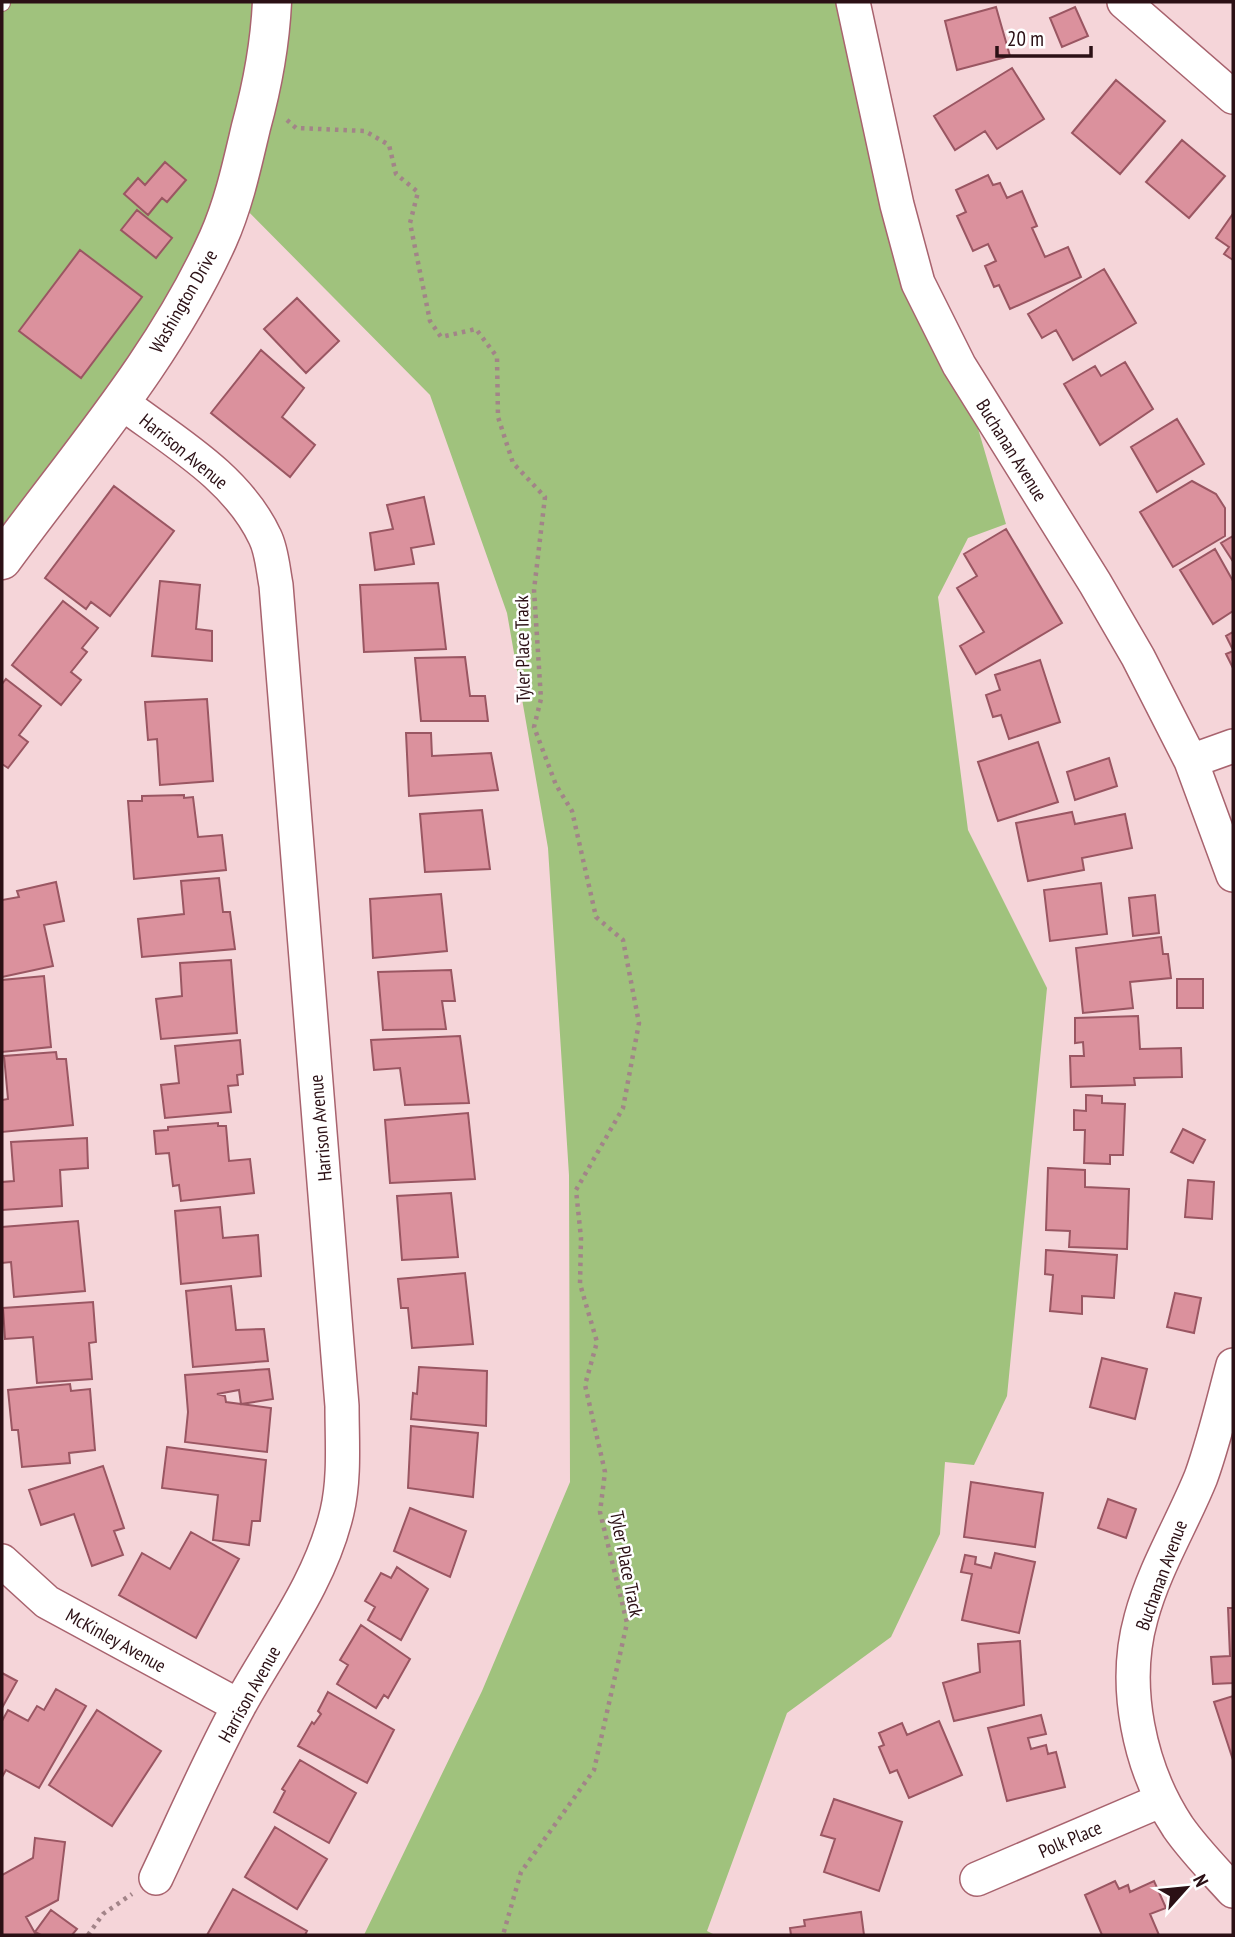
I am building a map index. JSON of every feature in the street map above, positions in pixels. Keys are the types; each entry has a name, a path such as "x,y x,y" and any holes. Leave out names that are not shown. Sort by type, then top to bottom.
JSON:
{"street":[{"name":"Washington Drive","path":"4,551 121,402 192,289 218,238 234,196 261,91 272,2"},
{"name":"Buchanan Avenue","path":"853,2 897,205 918,283 959,365 1095,583 1191,761 1233,875"},
{"path":"1124,2 1233,97"},
{"name":"Harrison Avenue","path":"121,402 220,478 246,505 266,540 276,584 342,1406 342,1460 337,1511 321,1563 301,1604 239,1706 156,1878"},
{"path":"1191,761 1233,746"},
{"name":"Buchanan Avenue","path":"1233,1365 1201,1476 1144,1608 1134,1655 1138,1724 1146,1759 1162,1800 1196,1851 1233,1891"},
{"name":"McKinley Avenue","path":"2,1561 47,1602 239,1706"},
{"name":"Polk Place","path":"977,1879 1162,1800"}],"path":[{"name":"Tyler Place Track","path":"261,91 271,105 296,128 365,131 389,145 396,174 418,192 410,223 430,321 441,337 476,329 497,358 498,417 505,440 513,463 545,497 534,590 541,699 534,727 556,785 572,811 596,917 623,940 639,1023 623,1108 576,1190 581,1238 580,1284 597,1342 585,1385 605,1472 600,1512 627,1623 594,1770 521,1872 503,1935"},
{"path":"88,1935 103,1914 156,1878"}],"green space":[{"path":"2,2 853,2 1006,524 968,538 938,597 968,830 1047,988 1007,1396 974,1465 945,1462 940,1534 891,1637 787,1713 707,1931 715,1935 364,1935 482,1691 570,1482 569,1175 548,848 507,613 430,395 234,197 2,560"}],"building":[{"path":"996,7 1010,56 957,70 945,21"},
{"path":"1075,7 1088,36 1062,47 1050,18"},
{"path":"1012,68 1044,119 997,149 985,131 955,150 934,116"},
{"path":"1116,80 1165,121 1120,174 1072,133"},
{"path":"1182,140 1225,176 1189,218 1146,182"},
{"path":"165,162 186,180 167,202 162,198 148,215 124,194 138,178 145,185"},
{"path":"988,175 993,185 1000,183 1007,198 1022,191 1037,226 1032,228 1045,257 1068,247 1081,277 1010,309 999,285 994,287 985,266 996,261 988,244 973,251 957,216 966,212 956,190"},
{"path":"137,210 172,238 156,258 121,230"},
{"path":"1232,215 1233,260 1224,254 1229,247 1216,238"},
{"path":"80,250 142,297 81,378 19,331"},
{"path":"1104,269 1136,323 1073,360 1056,330 1042,338 1028,314"},
{"path":"297,298 339,341 306,373 264,329"},
{"path":"261,350 304,388 282,417 315,445 290,477 211,413"},
{"path":"1125,362 1153,409 1100,445 1064,384 1095,366 1101,376"},
{"path":"1177,419 1204,464 1157,492 1131,447"},
{"path":"1192,481 1216,494 1225,508 1225,536 1173,567 1140,512"},
{"path":"114,486 174,531 110,616 91,602 86,609 45,578"},
{"path":"424,497 434,544 411,548 414,564 375,570 370,533 393,529 387,505"},
{"path":"1006,529 1062,623 976,674 960,646 984,632 957,588 977,576 964,554"},
{"path":"1233,536 1233,559 1232,560 1221,543"},
{"path":"1215,549 1233,581 1233,611 1213,624 1180,570"},
{"path":"160,581 200,585 196,629 212,631 212,661 152,656"},
{"path":"438,583 446,649 364,652 360,585"},
{"path":"63,601 98,628 82,648 87,652 71,672 81,680 61,705 12,665"},
{"path":"1233,632 1233,650 1226,636"},
{"path":"1233,651 1233,668 1226,654"},
{"path":"465,657 470,696 485,696 488,721 421,721 415,658"},
{"path":"1040,660 1060,722 1009,739 1001,715 993,717 986,695 1000,690 995,675"},
{"path":"6,679 41,706 19,735 28,742 8,768 2,764 2,684"},
{"path":"207,699 213,781 160,785 157,739 148,740 145,702"},
{"path":"406,733 431,733 432,756 491,753 498,790 409,796"},
{"path":"1038,742 1058,802 998,821 978,762"},
{"path":"1109,758 1117,786 1075,800 1067,772"},
{"path":"184,795 184,798 193,797 198,837 222,835 226,870 134,879 128,801 142,801 142,796"},
{"path":"482,810 490,869 425,872 420,814"},
{"path":"1072,812 1075,824 1125,814 1132,848 1082,858 1084,870 1028,881 1016,823"},
{"path":"219,878 223,912 230,912 235,949 142,957 138,919 184,914 181,881"},
{"path":"56,882 64,921 44,925 53,966 2,977 2,900 19,897 17,891"},
{"path":"1101,883 1107,934 1050,941 1044,890"},
{"path":"441,894 447,951 373,958 370,899"},
{"path":"1155,895 1159,933 1133,936 1129,898"},
{"path":"1161,937 1163,954 1168,954 1171,978 1130,982 1133,1008 1083,1013 1076,948"},
{"path":"231,960 237,1033 161,1039 156,999 182,996 180,963"},
{"path":"451,970 455,1001 442,1001 446,1029 383,1030 378,972"},
{"path":"44,976 51,1047 2,1052 2,980"},
{"path":"1177,979 1203,979 1203,1008 1177,1008"},
{"path":"1138,1016 1140,1049 1181,1048 1182,1077 1134,1078 1135,1085 1071,1087 1070,1056 1084,1056 1083,1042 1075,1043 1075,1018"},
{"path":"460,1036 469,1103 405,1105 400,1068 374,1070 371,1040"},
{"path":"240,1040 243,1074 237,1075 238,1085 228,1086 231,1112 165,1118 161,1085 179,1083 175,1046"},
{"path":"56,1052 57,1059 66,1059 73,1125 2,1132 2,1100 8,1099 4,1056"},
{"path":"1086,1095 1102,1096 1102,1103 1125,1104 1123,1155 1110,1155 1110,1164 1084,1163 1085,1130 1074,1130 1074,1110 1086,1111"},
{"path":"468,1113 475,1179 390,1183 385,1120"},
{"path":"218,1123 218,1126 226,1126 229,1161 250,1159 254,1193 181,1201 179,1185 173,1186 169,1153 156,1154 154,1131 168,1130 168,1127"},
{"path":"1183,1129 1205,1140 1193,1163 1171,1152"},
{"path":"87,1138 88,1168 60,1170 62,1206 2,1210 2,1182 14,1181 11,1142"},
{"path":"1048,1168 1085,1170 1085,1187 1129,1189 1127,1249 1069,1247 1070,1231 1046,1230"},
{"path":"1188,1180 1214,1182 1212,1219 1185,1217"},
{"path":"451,1193 458,1257 402,1260 397,1196"},
{"path":"220,1207 223,1238 258,1235 261,1276 181,1284 175,1211"},
{"path":"78,1221 85,1291 14,1297 11,1262 2,1263 2,1227"},
{"path":"1046,1250 1117,1255 1114,1298 1082,1296 1082,1314 1050,1311 1053,1275 1045,1274"},
{"path":"465,1273 473,1344 412,1348 408,1308 401,1308 398,1279"},
{"path":"231,1286 236,1330 264,1329 268,1361 193,1367 186,1291"},
{"path":"1175,1293 1201,1298 1194,1333 1167,1327"},
{"path":"93,1302 96,1342 89,1343 92,1379 37,1383 33,1337 5,1339 3,1308"},
{"path":"1102,1358 1147,1369 1135,1419 1090,1407"},
{"path":"419,1367 487,1371 486,1426 411,1419 413,1393 417,1394"},
{"path":"269,1369 273,1399 241,1404 271,1408 267,1452 185,1442 188,1412 185,1375","holes":["239,1390 241,1404 226,1402 225,1396 217,1394"]},
{"path":"70,1384 71,1391 90,1389 95,1450 69,1453 70,1463 22,1467 18,1430 12,1430 8,1390"},
{"path":"411,1426 478,1433 473,1497 408,1488"},
{"path":"167,1447 266,1460 260,1521 252,1521 249,1545 213,1540 218,1495 162,1488"},
{"path":"103,1466 124,1528 114,1531 123,1555 92,1566 74,1514 41,1525 29,1490"},
{"path":"971,1482 1043,1493 1035,1547 964,1537"},
{"path":"1108,1499 1136,1509 1126,1538 1098,1528"},
{"path":"410,1508 466,1531 450,1577 394,1551"},
{"path":"191,1532 239,1559 196,1638 119,1595 142,1553 170,1569"},
{"path":"995,1553 1035,1562 1019,1633 962,1620 972,1574 961,1572 965,1555 976,1557 975,1564 991,1568"},
{"path":"397,1567 428,1589 401,1640 368,1620 375,1607 365,1601 381,1573 391,1578"},
{"path":"1228,1608 1233,1608 1233,1683 1213,1684 1211,1657 1230,1656"},
{"path":"361,1625 410,1659 388,1698 384,1695 376,1708 337,1684 348,1665 340,1660"},
{"path":"1020,1641 1024,1705 954,1721 943,1683 980,1672 978,1644"},
{"path":"2,1673 17,1681 2,1708"},
{"path":"56,1689 86,1706 39,1788 6,1770 2,1777 2,1721 8,1710 28,1721 37,1706 44,1710"},
{"path":"328,1692 394,1730 367,1783 298,1746 312,1722 314,1724 321,1714 318,1711"},
{"path":"1233,1696 1233,1760 1214,1702"},
{"path":"97,1710 161,1751 112,1826 49,1785"},
{"path":"1041,1715 1046,1734 1028,1738 1031,1749 1046,1745 1048,1754 1056,1752 1065,1787 1007,1801 988,1728"},
{"path":"939,1721 962,1775 909,1798 897,1770 890,1773 879,1747 884,1745 879,1733 902,1723 907,1735"},
{"path":"300,1760 356,1793 329,1843 274,1812 285,1791 282,1789"},
{"path":"834,1799 902,1822 879,1891 824,1872 835,1839 821,1835"},
{"path":"275,1827 327,1859 297,1909 245,1877"},
{"path":"35,1838 65,1842 58,1900 26,1917 36,1935 2,1935 2,1875 33,1858"},
{"path":"1115,1881 1119,1889 1128,1885 1130,1892 1154,1881 1166,1908 1150,1914 1159,1935 1102,1935 1085,1895"},
{"path":"233,1889 307,1931 305,1935 207,1935"},
{"path":"51,1910 77,1929 72,1935 41,1935 35,1932"},
{"path":"861,1912 864,1935 791,1935 790,1928 805,1926 804,1920"}]}
